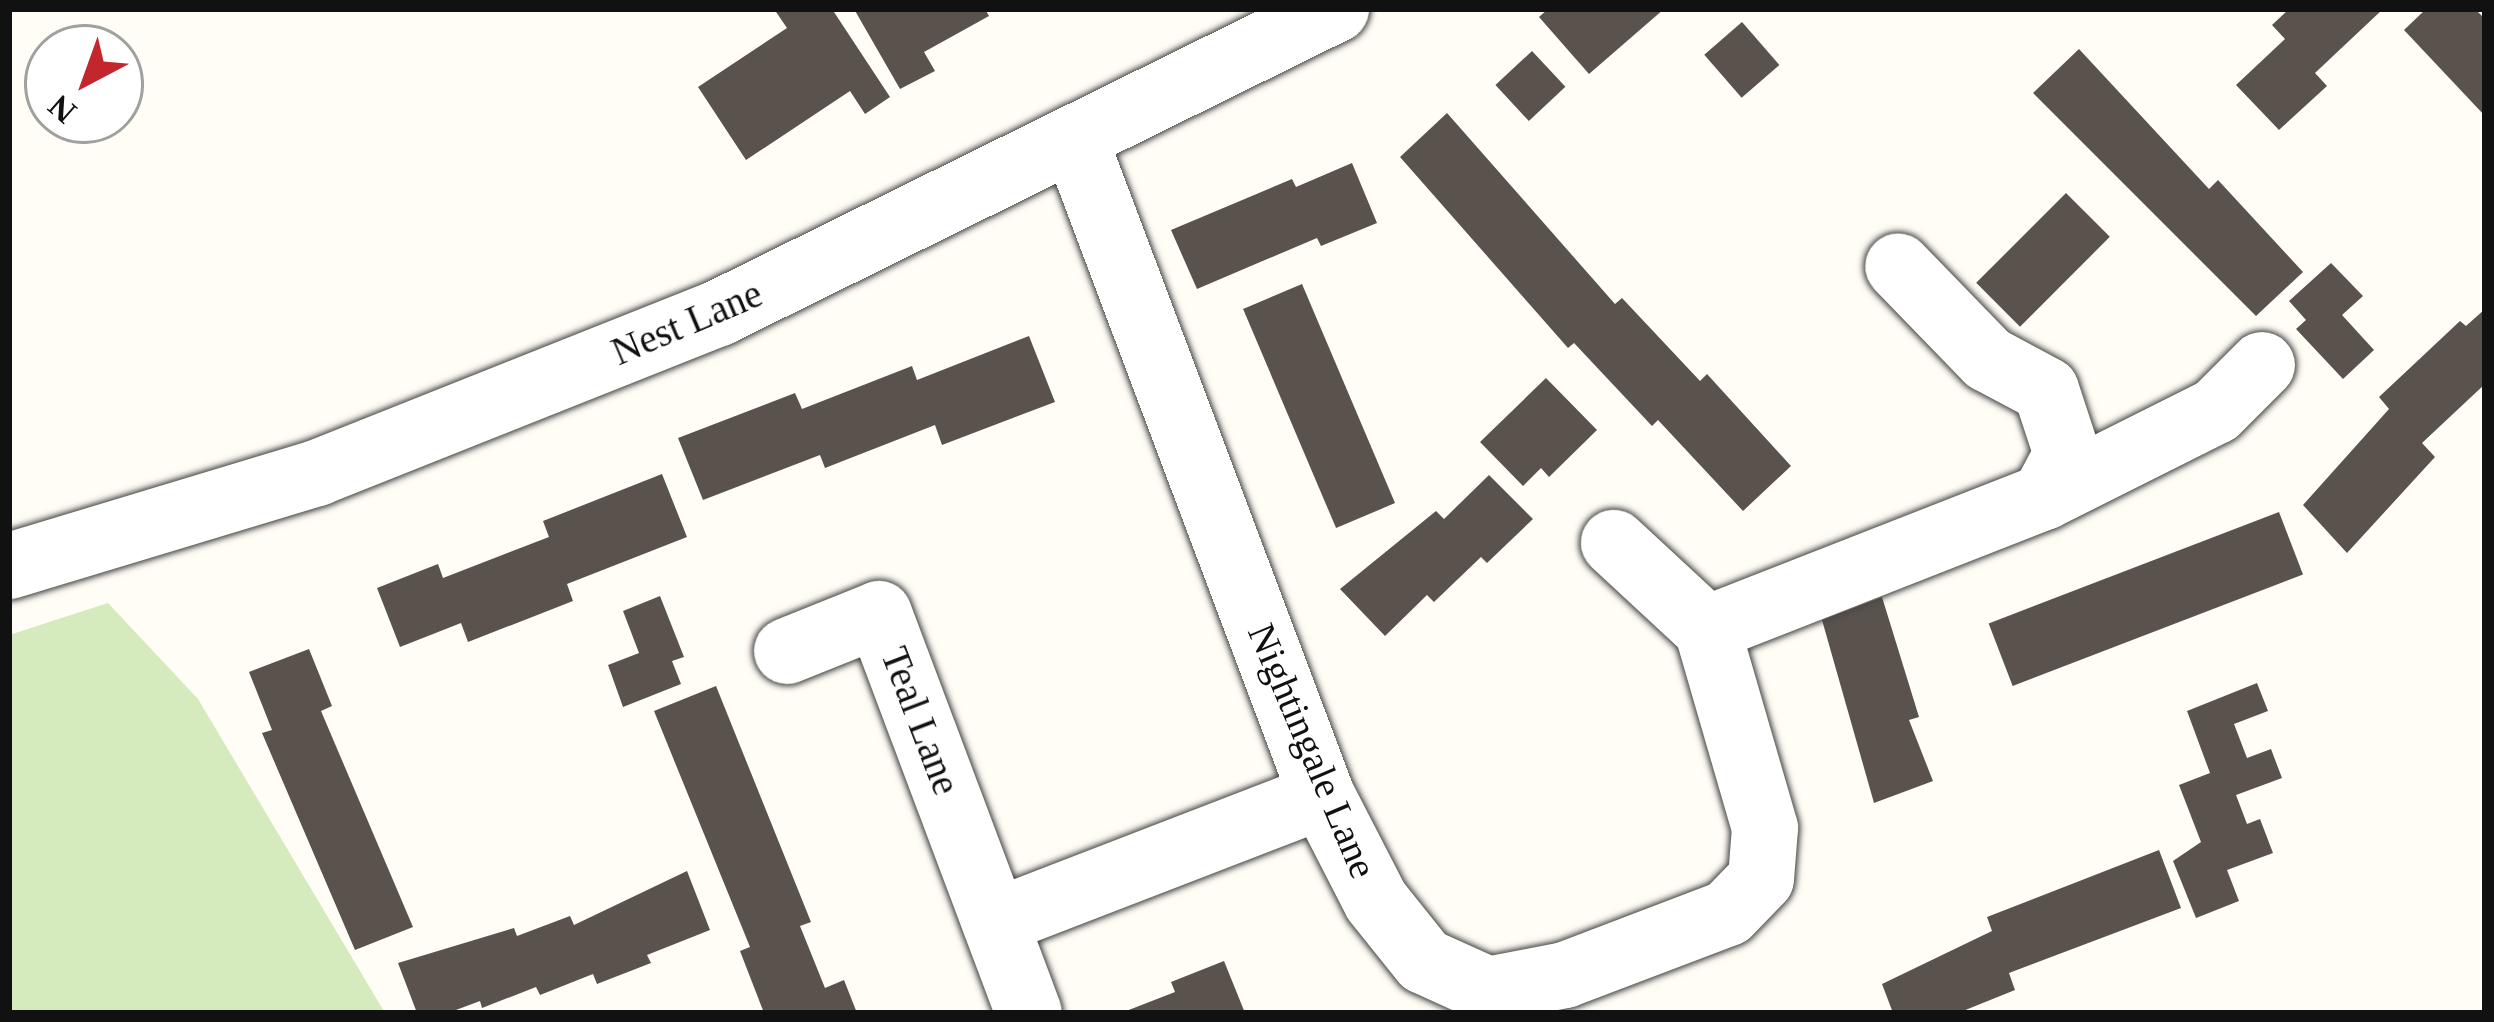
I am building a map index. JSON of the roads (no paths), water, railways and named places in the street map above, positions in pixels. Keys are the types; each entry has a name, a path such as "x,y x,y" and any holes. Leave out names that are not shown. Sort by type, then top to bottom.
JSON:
{"street":[{"name":"Nest Lane","path":"9,566 339,465 719,313 1076,142 1336,9"},
{"name":"Nightingale Lane","path":"1076,142 1322,796 1376,901 1424,961 1488,990 1565,975 1728,913 1761,880 1765,828 1707,629"},
{"path":"1898,266 1988,359 2046,390 2068,454 2044,497"},
{"path":"1614,543 1707,629 2044,497 2216,412 2262,365"},
{"name":"Teal Lane","path":"787,651 879,614 1029,1013"},
{"path":"995,922 1322,796"}]}
